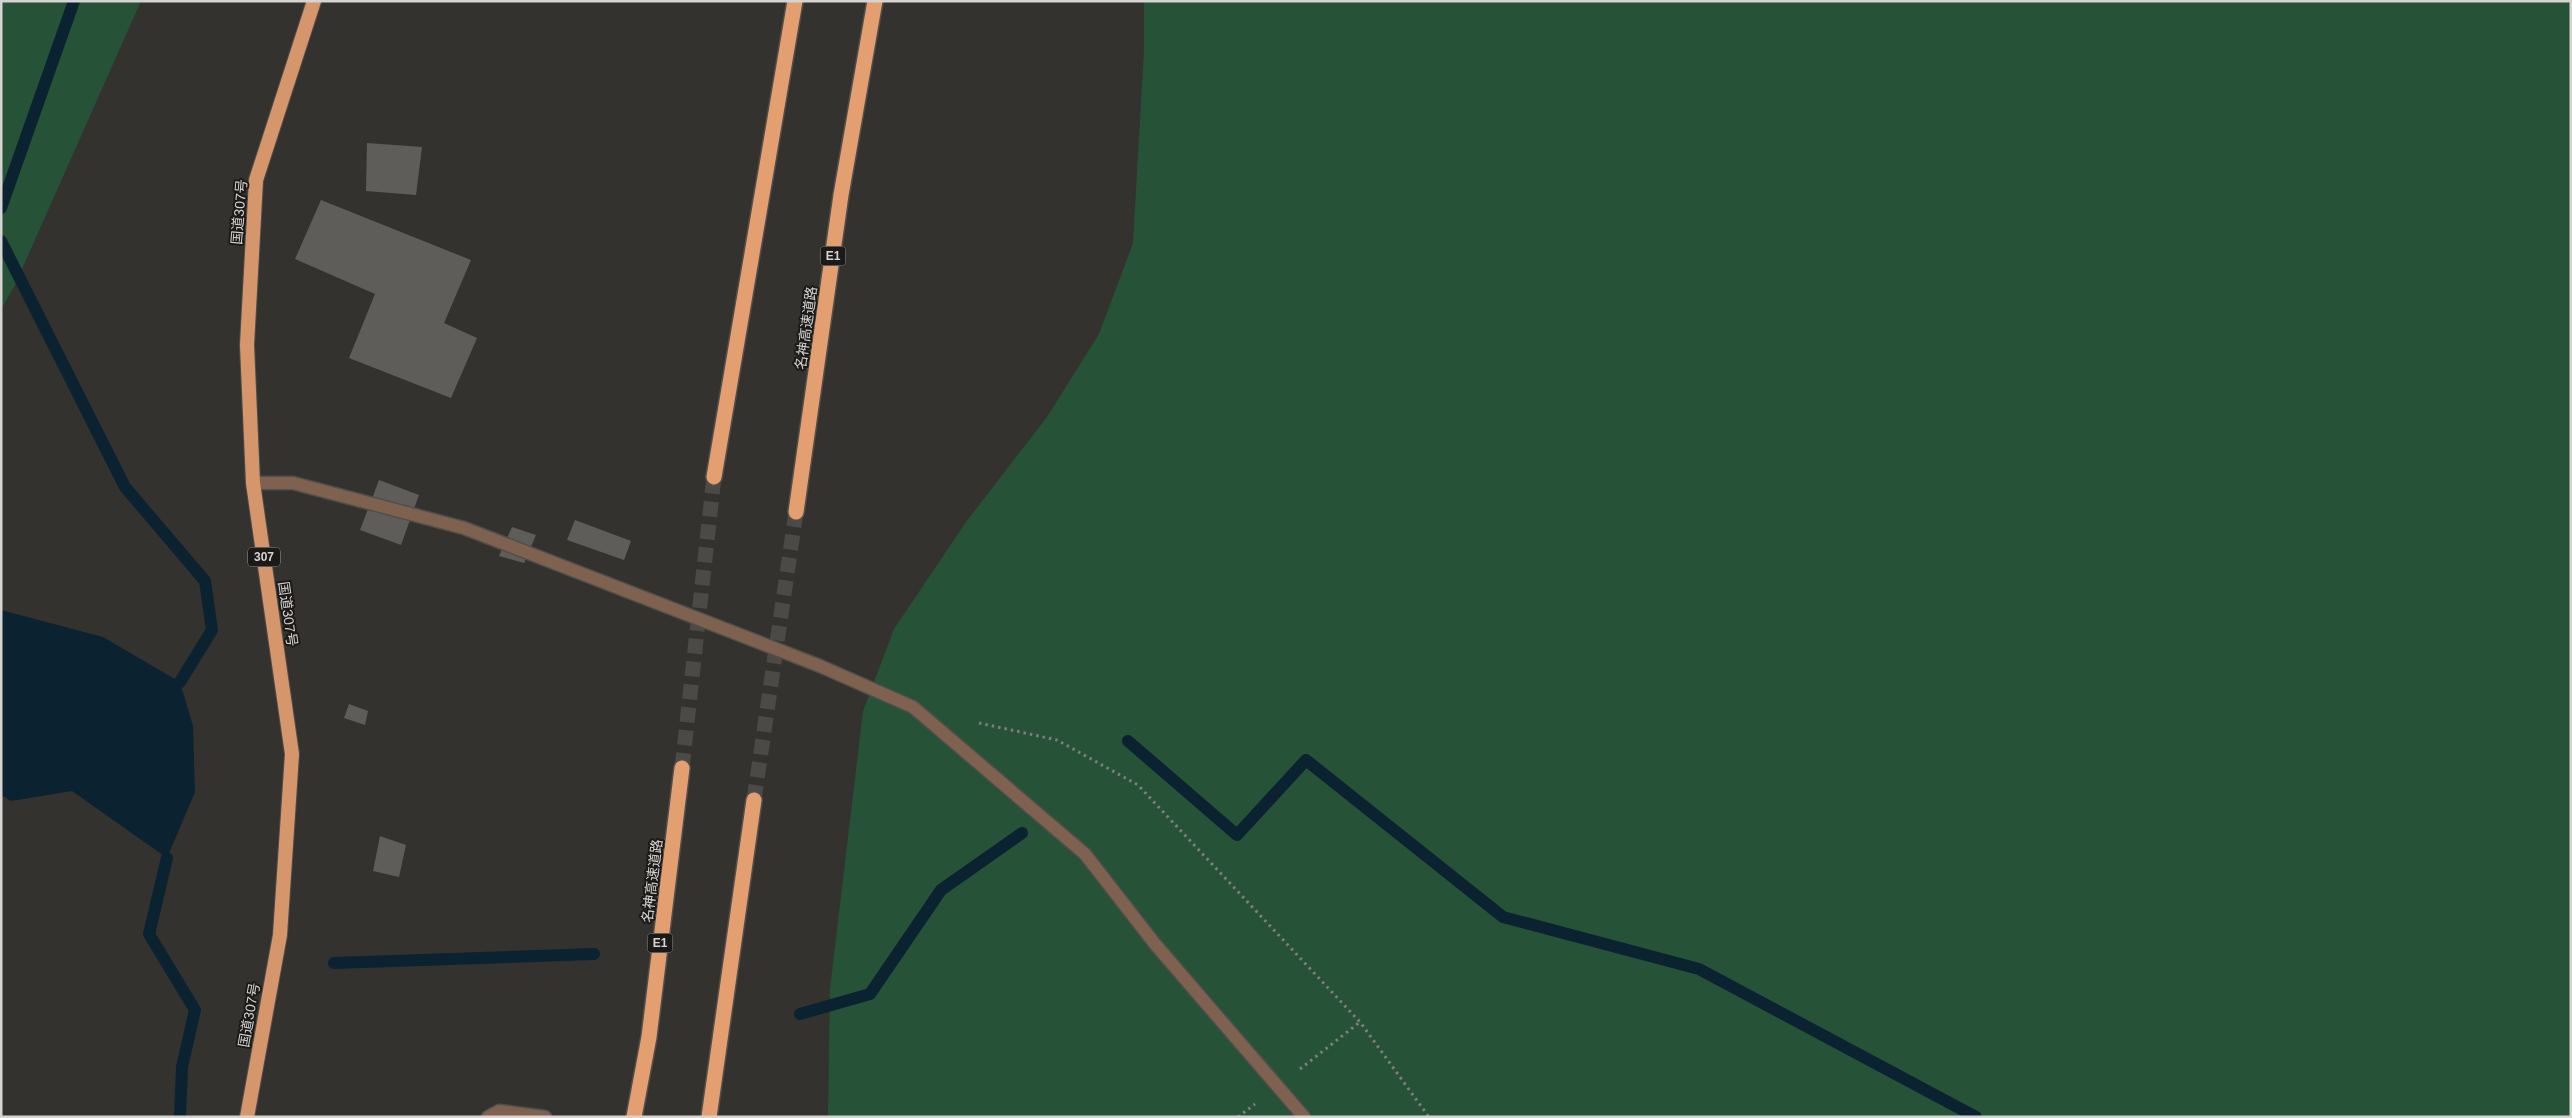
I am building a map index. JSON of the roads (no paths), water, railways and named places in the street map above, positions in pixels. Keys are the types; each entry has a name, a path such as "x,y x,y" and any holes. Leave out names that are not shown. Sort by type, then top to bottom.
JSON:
{"highway":[{"name":"国道307号","path":"247,1117 280,934 292,754 253,483 247,345 256,180 314,1"},
{"path":"714,477 795,1"},
{"name":"名神高速道路","path":"796,512 841,195 875,1"},
{"name":"名神高速道路","path":"634,1117 648,1037 682,768"},
{"path":"709,1117 754,800"}],"street":[{"path":"253,483 293,482 464,528 820,666 912,708 1084,854 1155,944 1304,1117"},
{"path":"488,1117 499,1111 545,1117"}],"water":[{"path":"1,610 103,637 180,682 193,726 195,792 167,858 72,791 11,801 1,795"}],"waterway":[{"path":"1,208 74,1"},
{"path":"1,241 125,487 205,581 212,630 180,682"},
{"path":"1128,741 1237,835 1306,760 1503,917 1699,969 1976,1117"},
{"path":"800,1014 870,994 941,890 1022,833"},
{"path":"167,858 149,934 195,1010 182,1067 180,1117"},
{"path":"334,963 594,954"}],"tunnel":[{"path":"682,768 714,477"},
{"path":"754,800 796,512"}]}
